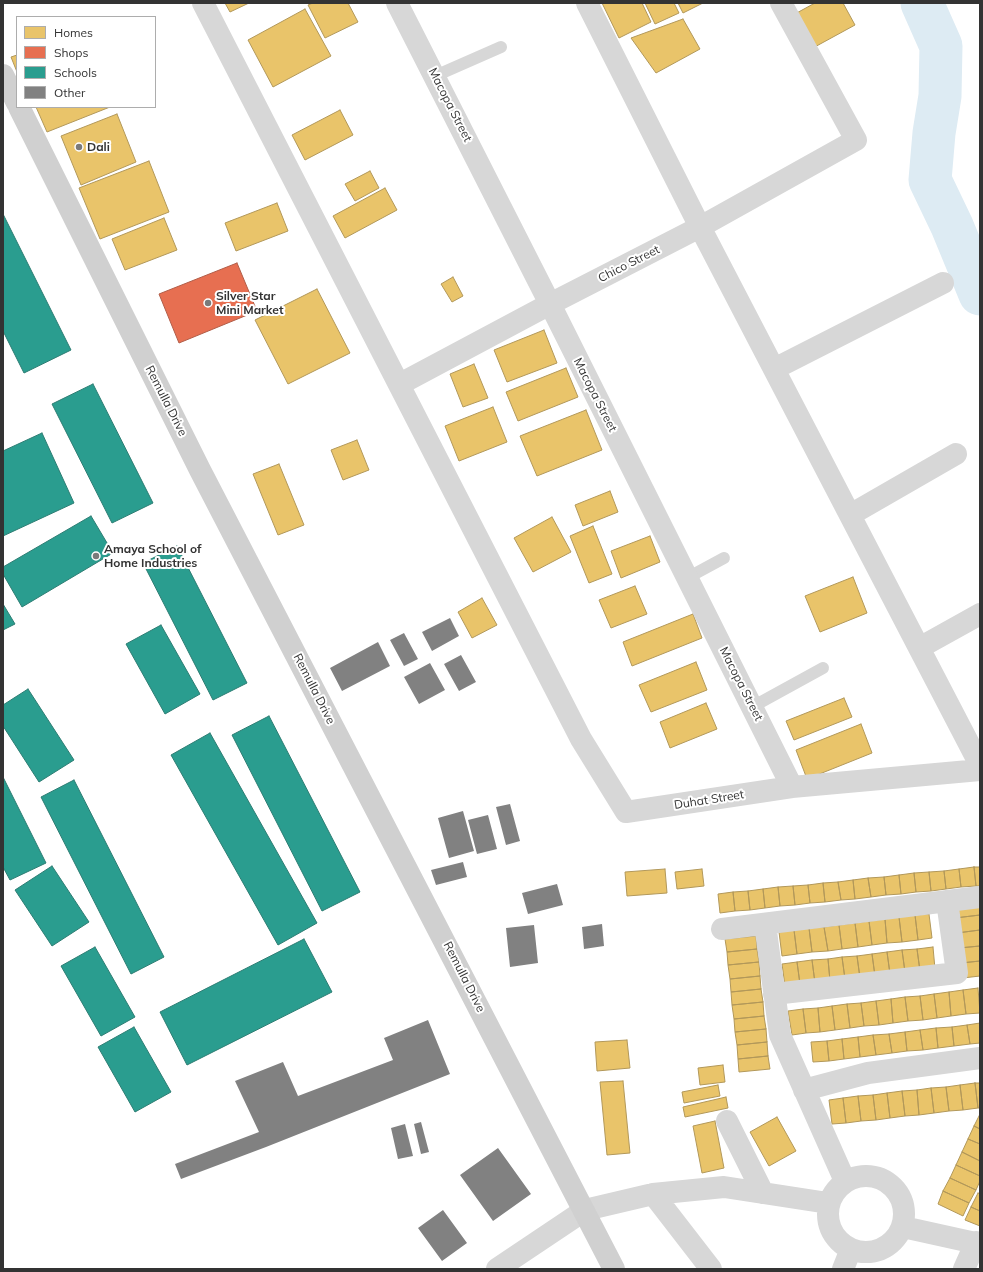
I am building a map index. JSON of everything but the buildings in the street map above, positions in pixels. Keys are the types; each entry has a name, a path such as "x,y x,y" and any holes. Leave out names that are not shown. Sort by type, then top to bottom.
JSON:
{"main road":[{"path":"3,75 16,101"},
{"name":"Remulla Drive","path":"19,108 204,478 585,1210 614,1269"}],"street":[{"path":"203,3 400,384"},
{"name":"Macopa Street","path":"397,3 550,304 792,787"},
{"path":"587,3 700,227 980,765"},
{"name":"Chico Street","path":"400,384 550,304 700,227 856,140 780,3"},
{"path":"774,368 943,283"},
{"name":"Duhat Street","path":"400,384 581,739 626,812 792,787 980,770"},
{"path":"850,515 956,454"},
{"path":"919,648 980,614"},
{"path":"722,929 980,897"},
{"path":"774,994 957,973 947,901"},
{"path":"765,924 780,1035 845,1182"},
{"path":"804,1090 868,1073 980,1058"},
{"path":"727,1121 763,1193"},
{"path":"868,1175 890,1183 898,1192 903,1203 904,1215 903,1226 896,1238 887,1246 876,1251 864,1252 847,1259 841,1244 831,1231 827,1214 828,1203 838,1187 845,1182 856,1177 868,1175"},
{"path":"496,1269 585,1210 653,1194 724,1187 828,1203"},
{"path":"653,1194 711,1269"},
{"path":"903,1226 978,1243 964,1269"}],"lane":[{"path":"435,76 501,47"},
{"path":"688,578 724,558"},
{"path":"752,707 823,668"}],"waterway":[{"path":"922,3 941,46 940,96 934,133 930,180 952,226 980,294"}],"place":[{"name":"Dali","path":"79,147"},
{"name":"Silver Star Mini Market","path":"208,303"},
{"name":"Amaya School of Home Industries","path":"96,556"}]}
